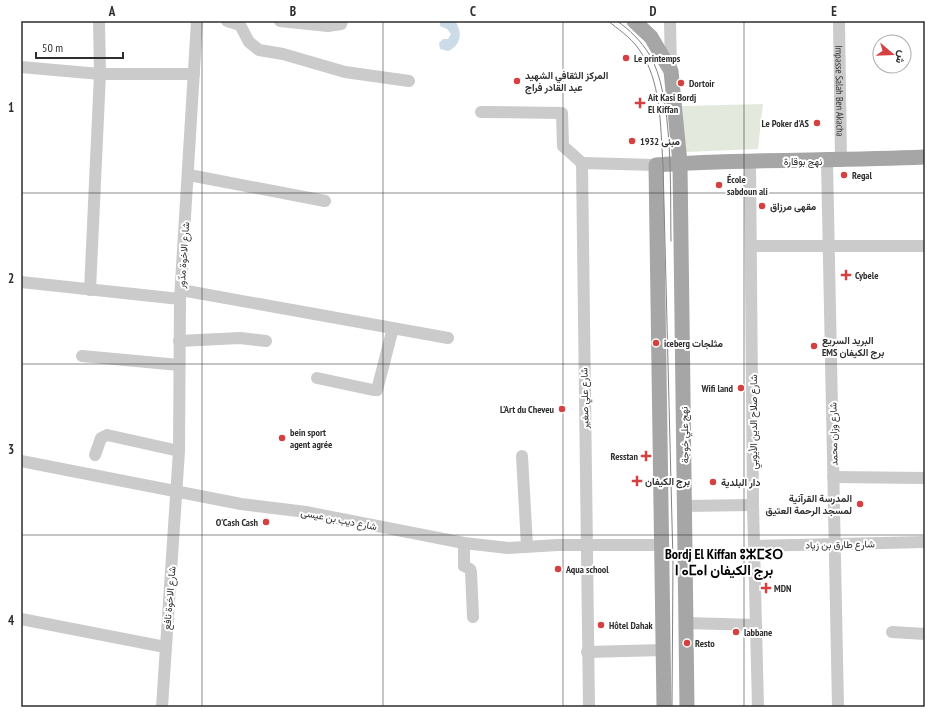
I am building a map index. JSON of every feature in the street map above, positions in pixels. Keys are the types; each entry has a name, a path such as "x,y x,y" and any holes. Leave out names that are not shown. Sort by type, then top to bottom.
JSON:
{"main road":[{"path":"634,21 651,37 671,70"},
{"name":"نهج علي خوجة","path":"671,70 680,163 687,707"},
{"name":"نهج بوقارة","path":"656,165 750,161 834,161 925,157"},
{"path":"656,165 660,545 664,707"}],"street":[{"path":"90,290 100,74 99,21"},
{"name":"شارع الاخوة مدّور","path":"176,490 179,451 179,341 181,294 197,21"},
{"path":"227,21 240,25 249,42 259,50 283,54 344,72 409,81"},
{"path":"280,21 328,26 341,24 342,21"},
{"path":"670,21 671,70"},
{"name":"Impasse Salah Ben Akacha","path":"834,161 839,21"},
{"path":"21,67 100,74 194,74"},
{"path":"481,112 562,113 563,146 582,163 656,165"},
{"name":"شارع صلاح الدين الأيوبي","path":"750,161 752,246 753,505 758,707"},
{"name":"شارع وزان محمد","path":"834,161 829,247 838,707"},
{"name":"شارع علي صغير","path":"582,163 587,652 589,707"},
{"path":"188,175 325,201"},
{"path":"752,246 925,246"},
{"path":"21,282 90,290 181,294 448,338"},
{"path":"317,378 377,390 393,328"},
{"path":"179,341 240,338 266,341"},
{"path":"82,356 179,365"},
{"path":"95,455 101,438 107,435 179,451"},
{"path":"522,456 527,546"},
{"name":"شارع ديب بن عيسى","path":"21,461 176,490 241,504 306,512 464,544 508,548 527,546 660,545"},
{"path":"833,477 925,478"},
{"name":"شارع الاخوة نافع","path":"162,707 176,490"},
{"path":"685,506 753,505"},
{"name":"شارع طارق بن زياد","path":"755,546 925,542"},
{"path":"464,544 464,566 472,572 473,617"},
{"path":"21,619 165,647"},
{"path":"686,623 756,625"},
{"path":"892,632 925,634"},
{"path":"587,652 663,650"}],"shaded area":[{"path":"763,104 758,149 686,152 682,106"}],"water":[{"path":"440,21 455,21 458,25 460,34 458,42 456,46 448,51 440,49 439,43 443,39 448,39 451,34 447,29 440,26"}],"tram line":[{"path":"608,21 631,40 646,61 652,74 656,89 660,119 663,164 673,562 672,707"},
{"path":"617,21 635,36 649,54 657,71 663,93 669,144 671,241"}],"place":[{"name":"Le printemps","path":"626,58"},
{"name":"المركز الثقافي الشهيد عبد القادر فراج","path":"517,81"},
{"name":"Dortoir","path":"681,83"},
{"name":"Ait Kasi Bordj El Kiffan","path":"640,103"},
{"name":"Le Poker d'AS","path":"817,123"},
{"name":"مبنى 1932","path":"632,141"},
{"name":"Regal","path":"844,175"},
{"name":"École sabdoun ali","path":"719,185"},
{"name":"مقهى مرزاق","path":"762,206"},
{"name":"Cybele","path":"846,275"},
{"name":"iceberg مثلجات","path":"656,343"},
{"name":"البريد السريع EMS برج الكيفان","path":"814,346"},
{"name":"Wifi land","path":"741,388"},
{"name":"L'Art du Cheveu","path":"562,409"},
{"name":"bein sport agent agrée","path":"282,438"},
{"name":"Resstan","path":"646,456"},
{"name":"برج الكيفان","path":"637,481"},
{"name":"دار البلدية","path":"713,482"},
{"name":"المدرسة القرآنية لمسجد الرحمة العتيق","path":"860,504"},
{"name":"O'Cash Cash","path":"266,522"},
{"name":"Aqua school","path":"558,569"},
{"name":"MDN","path":"766,588"},
{"name":"Hôtel Dahak","path":"601,625"},
{"name":"labbane","path":"736,632"},
{"name":"Resto","path":"687,643"}],"district":[{"name":"Bordj El Kiffan ⵓⵣⵎⵉⵔ ⵏ ⴰⵎⴰⵏ برج الكيفان","path":"724,562"}]}
